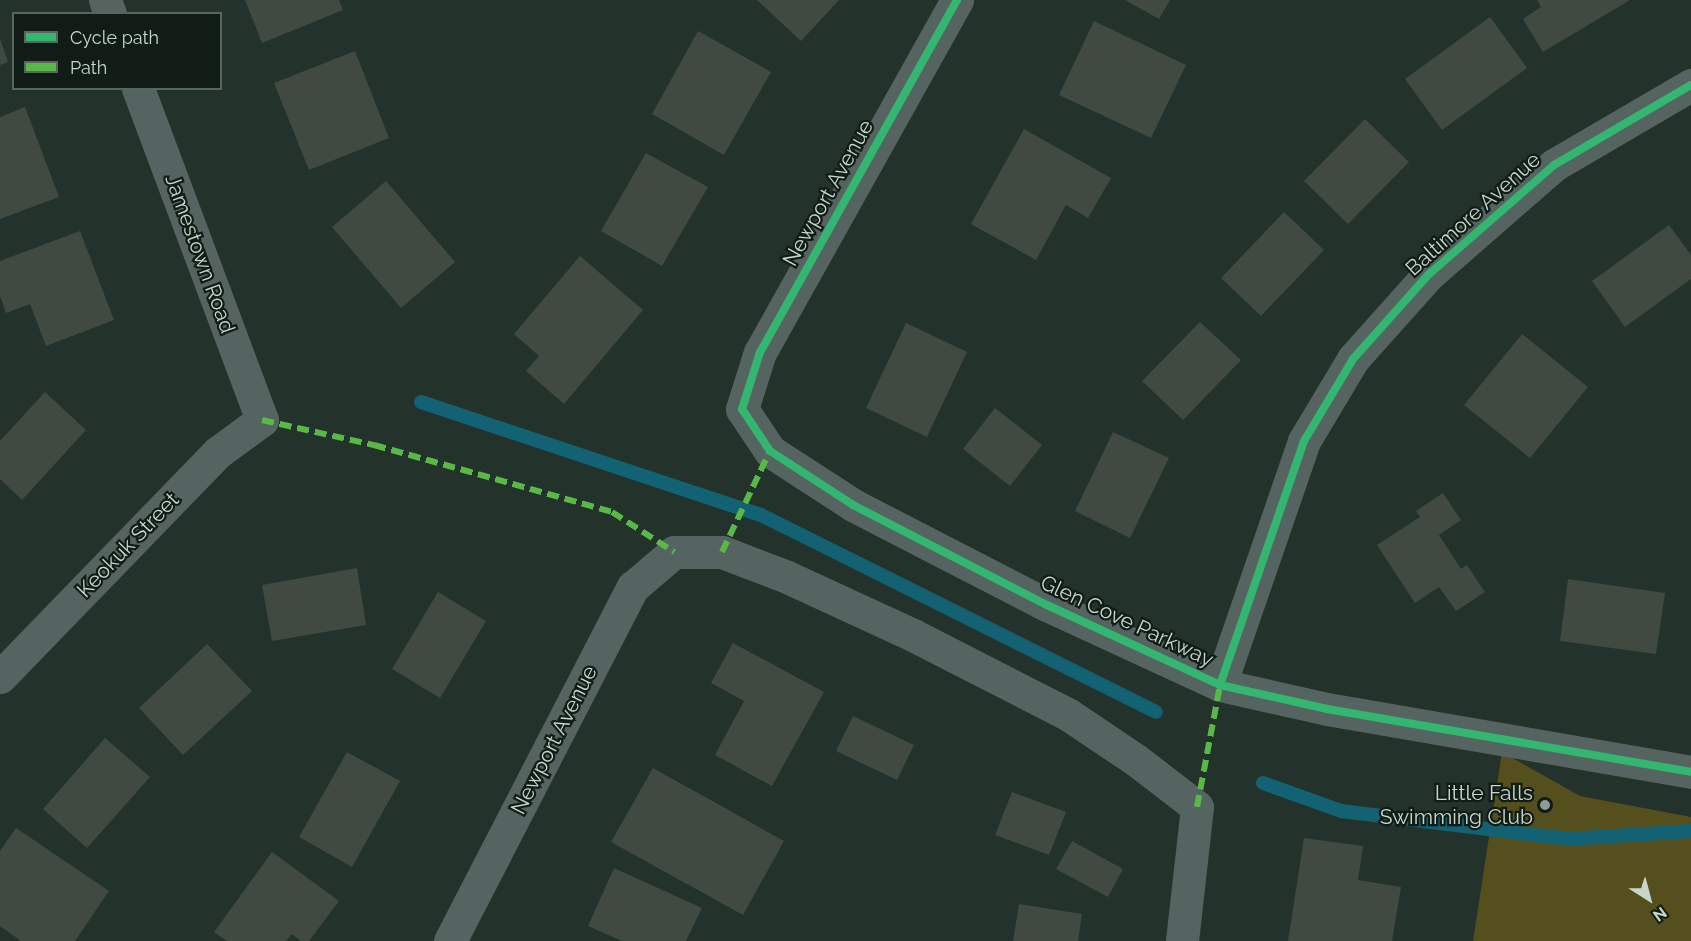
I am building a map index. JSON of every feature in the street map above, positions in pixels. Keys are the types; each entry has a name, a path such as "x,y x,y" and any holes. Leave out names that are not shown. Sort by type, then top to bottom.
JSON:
{"street":[{"name":"Newport Avenue","path":"742,409 760,352 957,0"},
{"name":"Baltimore Avenue","path":"1220,685 1304,441 1353,359 1428,274 1554,165 1691,85"},
{"name":"Jamestown Road","path":"139,90 262,420"},
{"name":"Glen Cove Parkway","path":"742,409 770,452 853,505 1047,605 1220,685 1327,709 1691,772"},
{"name":"Keokuk Street","path":"0,677 217,453 262,420"},
{"name":"Newport Avenue","path":"450,941 633,587 674,552 722,552 914,635 1069,715 1136,760 1197,807 1182,941"}],"shaded area":[{"name":"Little Falls Swimming Club","path":"1502,752 1580,796 1691,817 1691,941 1473,941"}],"building":[{"path":"245,0 339,0 343,10 262,43"},
{"path":"757,0 839,0 801,41"},
{"path":"1125,0 1170,0 1159,19"},
{"path":"1537,0 1630,0 1543,52 1523,19 1541,7"},
{"path":"1490,17 1527,68 1442,130 1405,79"},
{"path":"1094,21 1186,65 1151,138 1059,95"},
{"path":"698,31 771,72 724,155 652,114"},
{"path":"0,39 8,62 0,65"},
{"path":"355,51 389,138 309,170 274,83"},
{"path":"25,107 59,197 0,219 0,117"},
{"path":"1365,119 1409,162 1348,224 1304,181"},
{"path":"1024,129 1111,178 1088,218 1066,205 1036,260 971,224"},
{"path":"646,153 708,187 662,266 601,231"},
{"path":"386,181 455,262 401,308 332,227"},
{"path":"1284,212 1324,250 1261,316 1221,278"},
{"path":"1669,225 1691,255 1691,279 1625,327 1592,281"},
{"path":"80,231 114,320 46,346 30,304 6,313 0,296 0,261"},
{"path":"580,256 643,310 564,404 526,371 539,356 514,334"},
{"path":"1200,322 1241,360 1183,420 1142,381"},
{"path":"906,323 967,352 927,437 866,408"},
{"path":"1522,334 1588,387 1530,458 1464,405"},
{"path":"45,392 86,430 22,500 0,479 0,441"},
{"path":"995,408 1042,445 1010,486 963,449"},
{"path":"1113,432 1169,458 1130,538 1075,511"},
{"path":"1443,493 1461,520 1439,535 1461,569 1467,565 1485,592 1456,611 1439,587 1415,603 1377,545 1420,517 1416,511"},
{"path":"357,568 366,625 272,641 262,585"},
{"path":"1568,579 1665,593 1656,654 1560,641"},
{"path":"438,592 486,621 440,698 392,669"},
{"path":"733,643 824,692 772,786 715,755 744,701 711,683"},
{"path":"207,644 252,691 183,755 139,708"},
{"path":"853,716 914,745 897,780 836,751"},
{"path":"105,738 150,777 87,848 43,809"},
{"path":"347,752 400,781 352,867 299,837"},
{"path":"653,768 784,841 743,915 611,842"},
{"path":"1012,792 1066,812 1049,855 995,835"},
{"path":"16,828 109,891 75,941 21,941 0,926 0,851"},
{"path":"1304,838 1363,846 1358,880 1401,887 1392,941 1288,941"},
{"path":"1072,841 1123,869 1108,897 1056,869"},
{"path":"272,852 339,901 309,941 301,941 292,934 286,941 227,941 214,932"},
{"path":"614,868 702,908 686,941 622,941 588,926"},
{"path":"1019,904 1082,914 1078,941 1013,941"}],"waterway":[{"path":"421,402 761,515 1156,712"},
{"path":"1263,783 1341,811 1568,839 1691,831"}],"marked path":[{"path":"262,420 374,445 612,512 674,552"},
{"path":"722,552 770,451"},
{"path":"1197,807 1220,685"}],"cycle path":[{"path":"957,0 760,352 742,409 770,451 853,505 1047,605 1220,685 1327,709 1691,772"},
{"path":"1220,685 1304,441 1353,359 1428,275 1554,165 1691,85"}],"place":[{"name":"Little Falls Swimming Club","path":"1545,805"}]}
